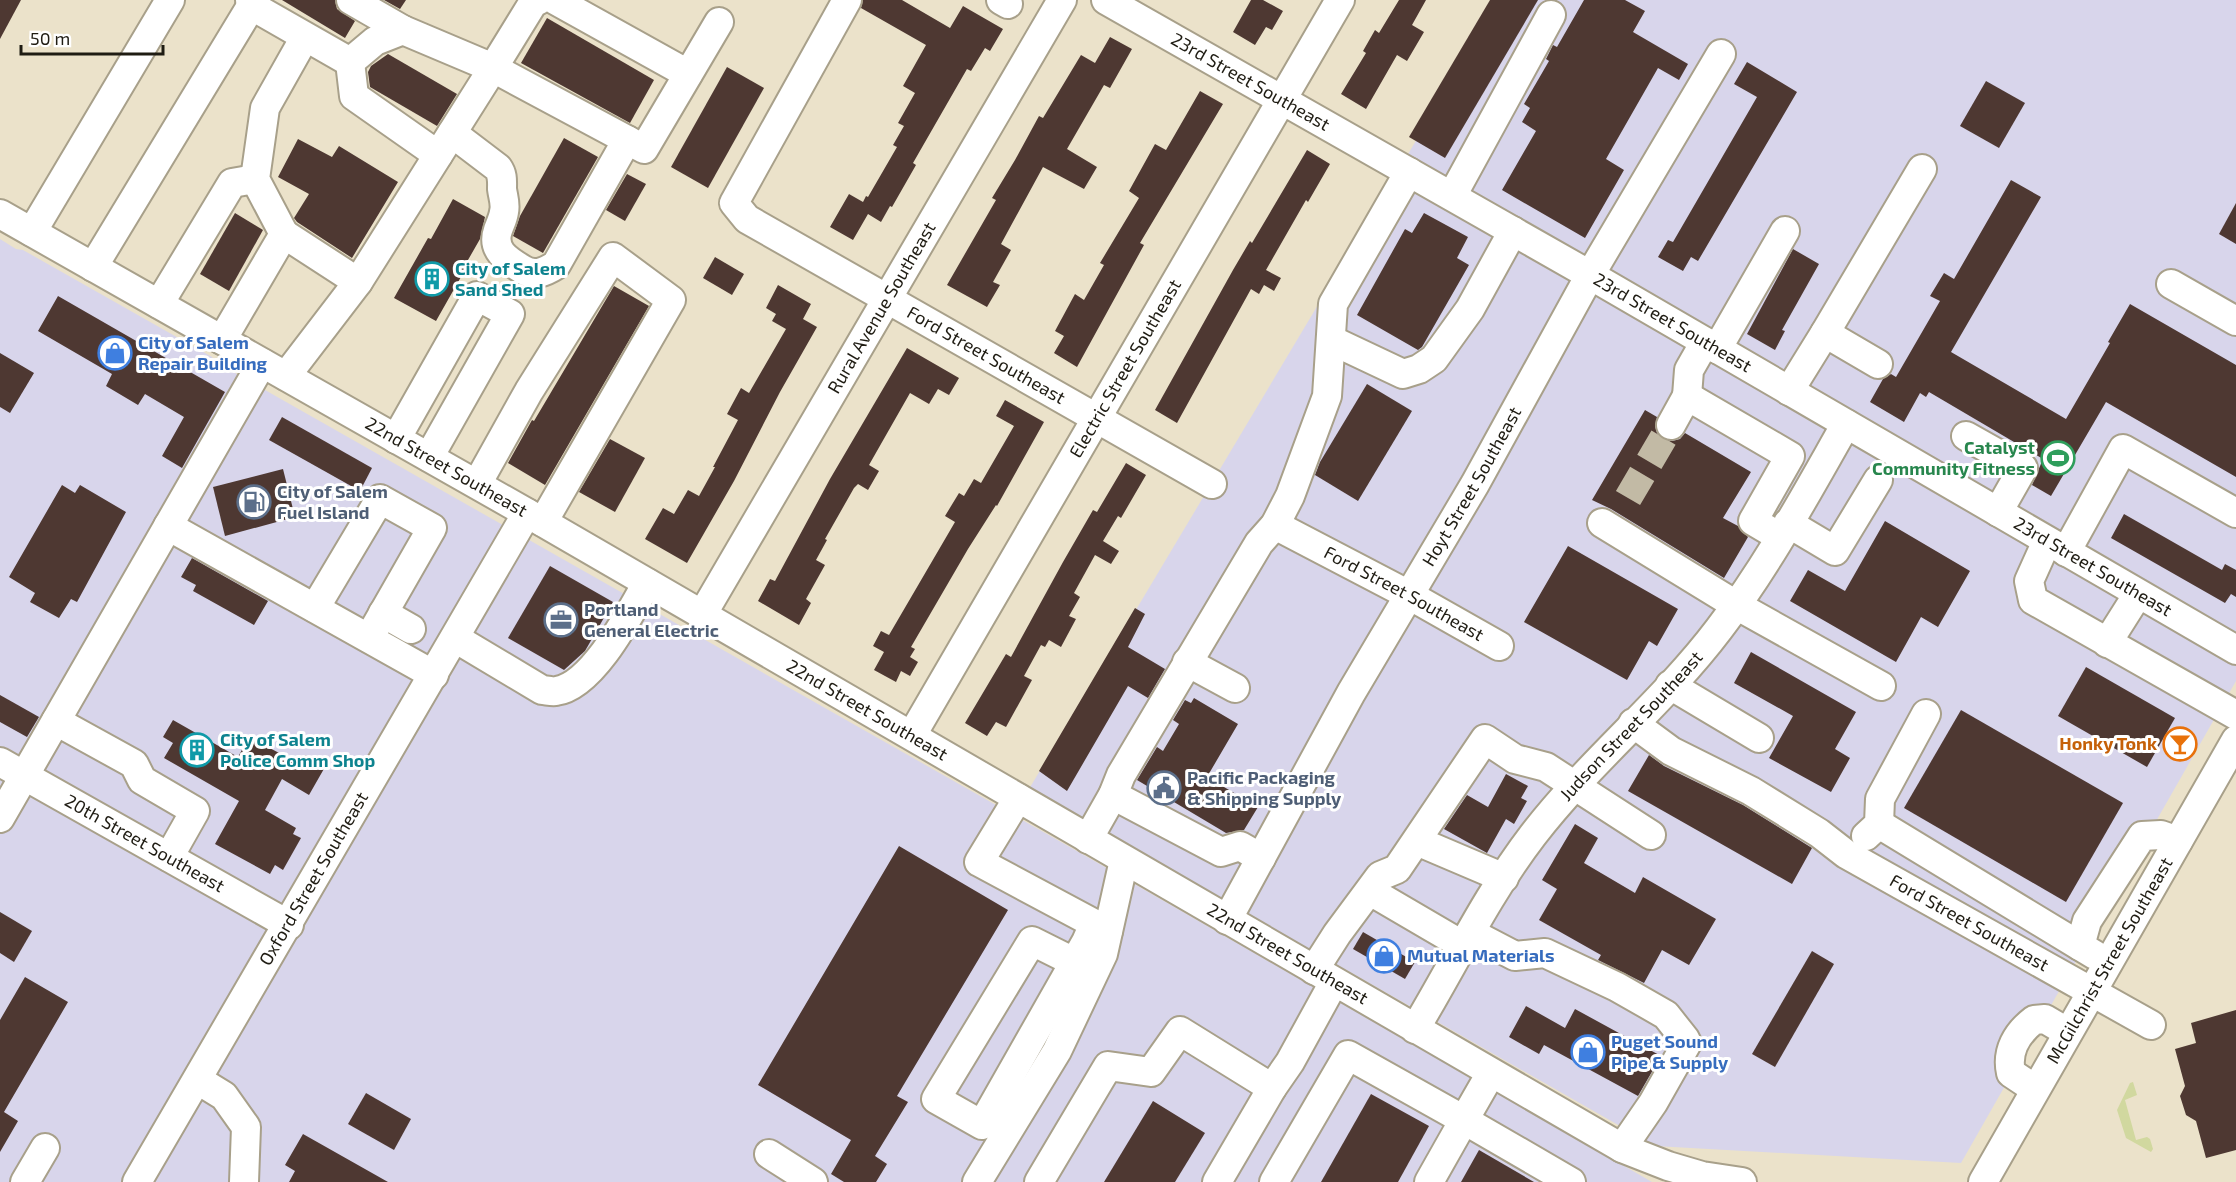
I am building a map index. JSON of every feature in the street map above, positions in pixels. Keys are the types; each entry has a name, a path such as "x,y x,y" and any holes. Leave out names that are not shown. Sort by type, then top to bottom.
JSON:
{"street":[{"path":"32,232 170,0"},
{"path":"351,0 403,30 493,68 644,149 719,22"},
{"path":"0,818 12,768 56,721 168,526 274,369 358,282 533,3 539,0"},
{"path":"555,0 688,74"},
{"name":"Ford Street Southeast","path":"847,0 734,203 747,219 1212,484"},
{"name":"Rural Avenue Southeast","path":"702,615 1062,0"},
{"name":"23rd Street Southeast","path":"1106,0 1590,275 2236,650"},
{"name":"Electric Street Southeast","path":"912,735 1340,0"},
{"path":"93,267 252,2 259,10 350,62"},
{"path":"1452,196 1551,15"},
{"path":"350,62 375,41 403,30"},
{"path":"305,37 266,108 255,178 284,234 358,282"},
{"name":"Hoyt Street Southeast","path":"1227,920 1351,693 1475,484 1590,275 1721,54"},
{"path":"350,62 354,96 445,144 498,168 502,174 502,194 505,205 496,244 502,257 526,272 543,273 556,265 627,140"},
{"path":"1789,391 1922,169"},
{"path":"1088,839 1113,795 1121,775 1187,662 1259,543 1275,525 1290,496 1327,396 1333,304 1409,172"},
{"path":"159,304 232,183 255,178"},
{"name":"22nd Street Southeast","path":"0,214 477,484 1622,1148 1701,1179 1742,1182"},
{"path":"1331,340 1403,374 1419,369 1434,359 1470,309 1513,231"},
{"path":"1671,425 1687,396 1689,370 1711,345 1785,231"},
{"path":"222,340 284,234"},
{"name":"Oxford Street Southeast","path":"137,1182 455,638 535,518 671,300 613,257 529,391 477,484"},
{"path":"2171,284 2236,321"},
{"path":"396,439 477,296 510,314 429,457"},
{"path":"1825,333 1878,364"},
{"path":"1687,396 1790,456 1753,521 1784,530 1835,551 1878,480"},
{"name":"Judson Street Southeast","path":"1415,1029 1504,878 1532,837 1575,785 1670,685 1718,630 1784,530 1846,424"},
{"path":"1966,436 2023,468 1998,512"},
{"path":"2236,513 2123,449 2030,581 2032,600 2236,715"},
{"path":"1777,479 1805,495"},
{"path":"315,608 380,499 432,528 369,638"},
{"path":"1602,523 1736,605 1881,686"},
{"name":"Ford Street Southeast","path":"1275,525 1409,595 1499,646"},
{"path":"168,526 434,675"},
{"path":"455,638 542,690 556,691 568,686 597,665 647,583"},
{"path":"2107,643 2138,594"},
{"path":"383,613 411,629"},
{"path":"1187,662 1235,688"},
{"path":"1670,685 1759,738"},
{"path":"1846,854 1879,824 1880,799 1926,714"},
{"path":"56,721 134,764 142,780 195,812 169,857"},
{"name":"Ford Street Southeast","path":"1633,723 1671,751 1751,791 1819,833 1846,854 2151,1025"},
{"path":"1217,1182 1272,1088 1290,1062 1324,976 1370,891 1380,876 1397,869 1485,739 1515,759 1546,767 1651,835"},
{"name":"McGilchrist Street Southeast","path":"1983,1182 2236,740"},
{"name":"20th Street Southeast","path":"12,768 289,925"},
{"path":"1113,795 1221,852 1240,846 1261,858"},
{"path":"1018,798 979,862 1101,927"},
{"path":"1879,824 2107,963"},
{"path":"2080,946 2087,921 2142,836 2161,835 2178,841"},
{"path":"1417,840 1504,878"},
{"path":"1074,963 1032,941 936,1099 982,1125 1074,963 1101,927 1124,860"},
{"path":"1925,897 1943,863"},
{"path":"1370,891 1468,939 1515,956 1545,953 1617,987 1666,1015 1686,1043 1653,1103 1622,1148"},
{"path":"977,1182 1057,1051 1103,954 1101,927"},
{"path":"2035,1089 2011,1073 2008,1062 2017,1037 2034,1020 2045,1019 2067,1032"},
{"path":"1039,1182 1108,1066 1151,1072 1180,1031 1272,1088"},
{"path":"1274,1182 1348,1055 1571,1182"},
{"path":"1429,1182 1491,1073"},
{"path":"198,1080 224,1096 246,1126 244,1182"},
{"path":"25,1182 45,1148"},
{"path":"770,1154 813,1182"}],"shaded area":[{"path":"1500,0 2236,0 2236,681 1961,1163 1655,1146 1029,789"},
{"path":"0,239 212,357 214,361 1091,859 1652,1182 0,1182"}],"green space":[{"path":"2133,1082 2137,1095 2125,1100 2136,1140 2147,1137 2150,1139 2153,1149 2151,1152 2126,1138 2117,1110 2130,1083"}],"building":[{"path":"0,0 21,0 0,39"},
{"path":"282,0 335,0 337,9 355,21 345,38"},
{"path":"384,0 406,0 400,9"},
{"path":"863,0 902,0 950,28 963,6 1003,29 990,51 985,48 971,71 967,69 913,163 916,165 892,207 890,206 881,222 868,214 853,240 830,227 849,194 863,202 866,196 868,197 897,147 893,145 904,126 898,123 915,93 903,86 926,45 861,8"},
{"path":"1251,0 1263,0 1283,11 1272,30 1266,27 1255,45 1233,32"},
{"path":"1399,0 1426,0 1412,25 1424,32 1407,61 1397,55 1366,109 1341,94 1366,53 1363,51 1375,30 1379,33"},
{"path":"1490,0 1538,0 1445,158 1409,137"},
{"path":"1584,0 1625,0 1645,11 1633,32 1688,64 1679,80 1658,68 1606,159 1624,170 1585,238 1502,190 1536,131 1522,122 1530,108 1524,104 1549,61 1546,59 1553,45 1557,47"},
{"path":"547,18 654,80 630,123 521,63"},
{"path":"1110,37 1132,49 1110,88 1104,85 1067,149 1097,167 1084,189 1043,167 1001,244 1011,250 993,282 1000,285 987,307 947,285 996,200 992,198 1039,116 1043,118 1081,55 1095,63"},
{"path":"388,54 457,94 437,126 370,87 368,72 371,66"},
{"path":"1747,62 1797,92 1698,261 1691,257 1683,271 1658,257 1668,240 1673,242 1757,97 1734,84"},
{"path":"727,67 764,88 708,188 671,167"},
{"path":"1986,81 2025,103 1999,148 1960,126"},
{"path":"1200,91 1223,104 1140,243 1144,245 1077,367 1054,353 1064,336 1055,331 1075,294 1084,300 1104,265 1100,263 1139,198 1129,191 1155,144 1166,150"},
{"path":"564,138 598,157 543,253 513,236 520,216"},
{"path":"298,139 332,157 339,146 398,182 352,258 294,218 309,194 278,177"},
{"path":"1307,150 1330,164 1308,202 1306,200 1266,270 1281,278 1274,291 1264,285 1259,294 1251,289 1177,423 1155,410 1233,270 1250,241 1252,243"},
{"path":"627,174 646,184 625,221 606,210"},
{"path":"2011,180 2041,197 1951,352 2066,419 2130,304 2236,365 2236,477 2106,402 2051,496 2032,485 2043,459 1929,392 1926,397 1920,393 1904,422 1870,402 1883,379 1891,374 1896,377 1940,301 1930,296 1944,273 1954,279"},
{"name":"City of Salem Sand Shed","path":"453,199 485,217 480,239 468,260 470,261 436,321 394,298"},
{"path":"2236,203 2236,244 2219,234"},
{"path":"235,213 263,230 229,291 200,274"},
{"path":"1424,213 1468,237 1457,258 1469,265 1422,347 1418,350 1357,315 1405,229 1412,233"},
{"path":"1793,249 1819,264 1782,330 1785,331 1775,350 1747,334"},
{"path":"715,257 744,274 732,295 703,278"},
{"path":"778,285 811,304 803,319 817,327 687,563 645,539 663,508 674,514 688,490 699,496 715,467 713,467 738,420 727,414 741,388 749,393 786,329 772,321 776,314 766,308"},
{"path":"614,286 649,306 545,485 508,463"},
{"name":"City of Salem Repair Building","path":"58,296 225,392 182,468 162,456 184,417 145,394 138,405 106,386 112,374 38,331"},
{"path":"907,348 959,378 949,395 938,389 929,404 910,393 869,465 879,471 868,490 858,484 854,488 825,539 827,540 816,560 825,565 806,599 811,603 799,625 758,601 770,579 775,581 830,479"},
{"path":"0,353 34,373 10,413 0,407"},
{"path":"1367,384 1412,411 1358,501 1315,475 1320,462"},
{"path":"1005,400 1044,422 997,506 968,549 911,647 915,649 910,657 918,662 910,676 901,671 896,682 874,670 884,652 873,646 881,631 889,635 955,522 945,516 959,493 964,496 974,479 981,483 1014,426 996,416"},
{"path":"1645,410 1657,417 1655,426 1657,433 1663,439 1672,441 1680,439 1685,433 1751,472 1723,518 1738,526 1748,537 1724,578 1611,509 1592,500"},
{"path":"282,417 372,468 360,491 269,440"},
{"path":"610,439 645,458 615,512 579,492"},
{"path":"1126,463 1146,475 1121,518 1118,516 1103,541 1119,551 1111,564 1095,555 1074,593 1080,597 1069,616 1076,619 1061,647 1049,640 1045,647 1041,645 1024,676 1032,680 1006,727 996,722 987,736 965,723 1006,654 1011,657 1093,510 1097,512"},
{"name":"City of Salem Fuel Island","path":"283,469 295,517 225,536 213,487"},
{"path":"62,485 75,493 80,485 126,512 77,602 71,599 59,618 30,602 35,593 9,577"},
{"path":"2124,514 2222,570 2225,564 2236,570 2236,597 2231,594 2225,603 2111,538"},
{"path":"1885,521 1970,571 1938,627 1921,617 1896,662 1790,601 1808,570 1845,591"},
{"path":"1568,546 1678,609 1657,646 1649,641 1627,680 1524,622"},
{"path":"192,558 268,601 254,625 193,591 196,585 181,577"},
{"name":"Portland General Electric","path":"550,566 613,602 585,651 564,670 508,638"},
{"path":"1135,608 1145,614 1128,647 1165,669 1148,698 1128,686 1067,791 1039,771"},
{"path":"1751,652 1856,712 1835,749 1850,758 1831,792 1769,758 1793,716 1734,683"},
{"path":"2086,667 2175,718 2147,767 2058,716"},
{"path":"0,695 39,717 27,737 0,722"},
{"path":"1194,698 1238,724 1207,777 1258,807 1244,830 1226,833 1137,780 1157,747 1163,751 1179,724 1173,720 1185,700 1191,703"},
{"path":"1961,710 2123,803 2066,902 1904,808"},
{"path":"173,720 238,757 249,737 300,764 305,755 325,767 309,795 282,779 265,810 296,828 293,834 301,838 283,870 275,865 270,874 215,844 239,801 164,758 173,743 163,737"},
{"path":"1649,755 1664,766 1743,805 1812,848 1792,884 1628,791"},
{"path":"1506,774 1528,786 1521,798 1527,801 1514,824 1506,819 1487,853 1444,829 1467,795 1488,807"},
{"path":"1575,824 1598,838 1584,863 1635,893 1643,877 1716,919 1689,965 1662,950 1644,983 1598,960 1601,955 1539,920 1557,889 1542,880"},
{"path":"899,846 1008,910 897,1096 908,1102 875,1156 887,1164 876,1182 844,1182 831,1174 851,1140 758,1085"},
{"path":"0,912 32,931 14,962 0,953"},
{"name":"Mutual Materials","path":"1363,932 1415,962 1405,979 1353,949"},
{"path":"1812,951 1834,964 1775,1067 1752,1054"},
{"path":"25,977 68,1002 4,1112 18,1121 0,1152 0,1020"},
{"path":"1526,1006 1565,1028 1575,1009 1661,1056 1638,1096 1544,1045 1539,1054 1509,1037"},
{"path":"2236,1010 2236,1150 2206,1158 2196,1121 2186,1115 2180,1096 2185,1086 2175,1049 2196,1043 2191,1023"},
{"path":"366,1093 411,1119 394,1150 348,1124"},
{"path":"1371,1094 1429,1126 1398,1182 1321,1182"},
{"path":"1153,1101 1205,1133 1175,1182 1104,1182"},
{"path":"303,1134 388,1182 289,1182 295,1171 285,1165"},
{"path":"1479,1150 1534,1182 1461,1182"}],"tunnel":[{"path":"1628,498 1671,425"}],"place":[{"name":"City of Salem Sand Shed","path":"432,279"},
{"name":"City of Salem Repair Building","path":"115,353"},
{"name":"Catalyst Community Fitness","path":"2058,458"},
{"name":"City of Salem Fuel Island","path":"254,502"},
{"name":"Portland General Electric","path":"561,620"},
{"name":"Honky Tonk","path":"2180,744"},
{"name":"City of Salem Police Comm Shop","path":"197,750"},
{"name":"Pacific Packaging & Shipping Supply","path":"1164,788"},
{"name":"Mutual Materials","path":"1384,956"},
{"name":"Puget Sound Pipe & Supply","path":"1588,1052"}]}
